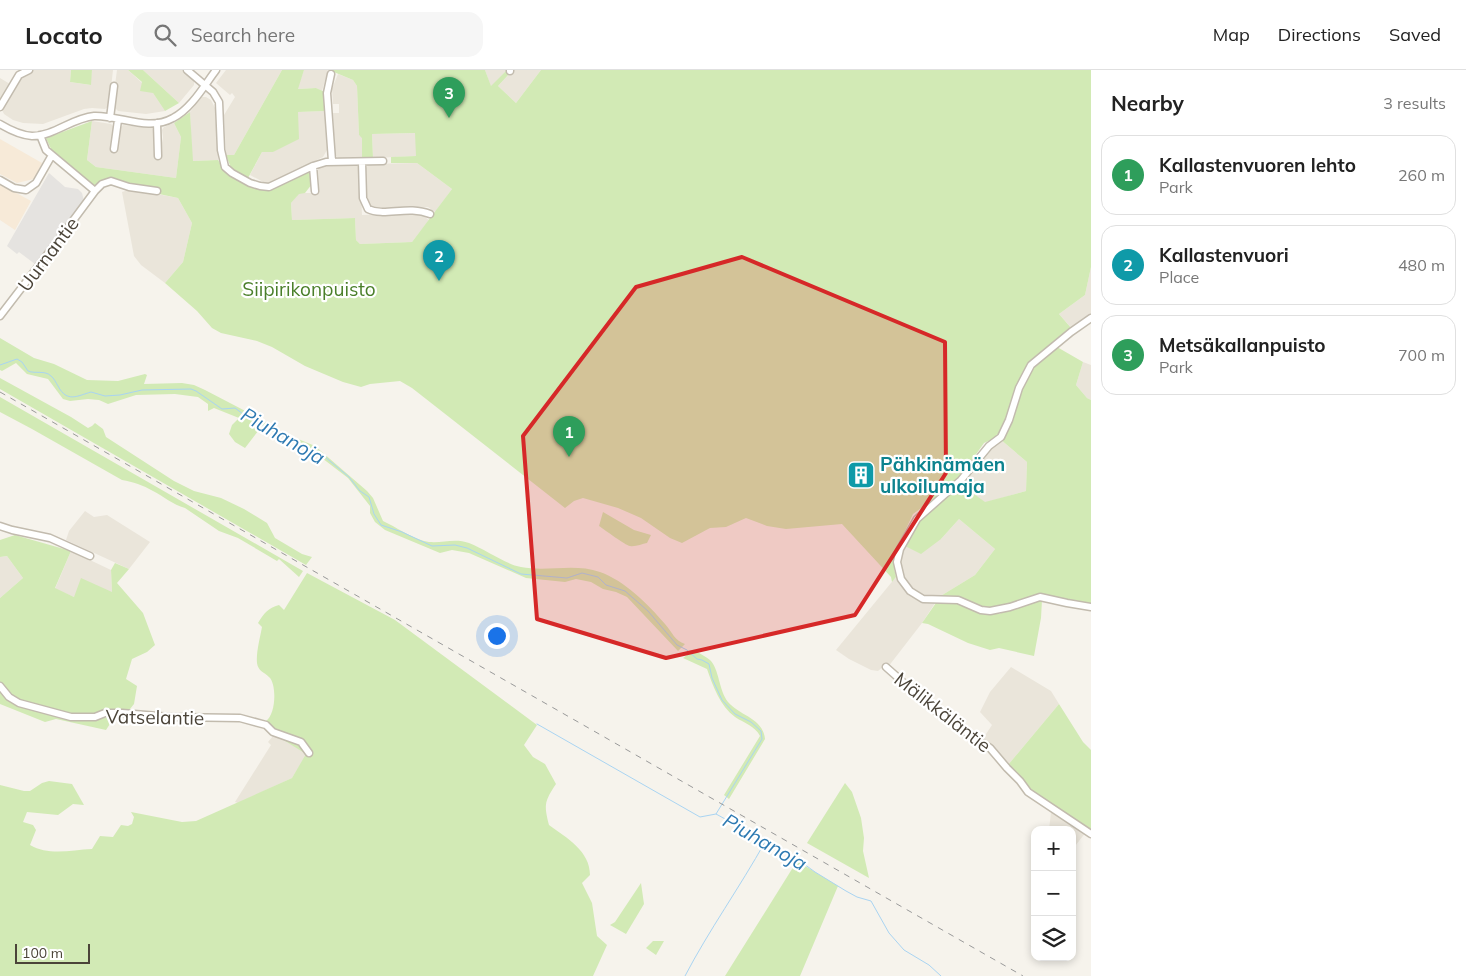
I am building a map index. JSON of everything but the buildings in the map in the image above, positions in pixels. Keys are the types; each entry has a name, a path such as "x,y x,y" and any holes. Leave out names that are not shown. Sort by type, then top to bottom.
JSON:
{"street":[{"path":"0,107 18,72 28,70"},
{"path":"187,70 213,92 219,102 222,157 225,168 256,186 269,187 313,166 332,162 383,161"},
{"path":"0,124 24,135 40,135 92,116 158,123 174,118 183,111 216,70"},
{"path":"331,74 326,93 332,162"},
{"path":"110,118 114,86"},
{"path":"114,150 118,120"},
{"path":"158,123 158,156"},
{"path":"40,135 42,142 52,155 95,191 102,184 111,181 129,187 157,192"},
{"path":"0,180 14,188 26,190 36,182 52,155"},
{"path":"362,162 363,198 368,209 376,212 416,210 430,214"},
{"path":"313,166 315,191"},
{"name":"Uurnantie","path":"0,316 95,191"},
{"path":"1091,318 1031,365 1019,388 1009,420 1001,437 989,446 961,480 917,519 900,549 897,562 901,579 910,591 922,599 958,600 981,610 990,611 1010,607 1040,597 1091,607"},
{"path":"0,526 50,538 90,556"},
{"name":"Mälikkäläntie","path":"886,667 939,714 990,748 1028,792 1091,834"},
{"name":"Vatselantie","path":"0,686 9,697 20,703 71,717 95,717 105,713 122,713 170,717 240,718 266,725 273,732 301,742 309,753"}],"highlighted area":[{"path":"742,257 945,342 946,473 855,615 666,658 537,619 523,436 636,287"}],"shaded area":[{"path":"33,70 71,70 70,82 90,85 92,70 113,70 109,106 105,109 84,109 43,124 23,123 13,120 4,114 2,110 17,83 22,77"},
{"path":"117,70 128,70 153,93 165,111 146,114 118,111 114,107"},
{"path":"143,70 182,70 194,81 194,85 179,103"},
{"path":"226,70 282,70 234,155 226,155 224,115 235,97 216,83"},
{"path":"304,70 328,70 322,91 316,88 297,89"},
{"path":"485,70 507,70 491,87"},
{"path":"513,70 541,70 516,103 498,86"},
{"path":"338,74 353,80 357,86 359,135 362,137 363,158 340,159 335,155 333,113 339,113 339,104 333,104 332,89"},
{"path":"0,78 10,84 0,102"},
{"path":"202,97 211,100 215,108 218,160 192,161 190,112"},
{"path":"325,111 327,150 323,157 267,184 250,175 262,152 273,152 298,112"},
{"path":"92,121 111,124 114,127 111,148 123,125 152,128 156,131 157,137 154,153 160,155 163,137 162,130 164,127 174,123 181,137 176,178 96,167 87,160"},
{"path":"416,133 417,156 373,158 372,134"},
{"path":"0,139 42,163 34,179 17,183 0,174"},
{"path":"417,163 452,189 435,212 428,207 370,209 367,206 366,168 369,164"},
{"path":"356,165 360,168 362,215 419,213 429,220 412,242 360,244 356,240 355,218 292,220 291,203 299,193 319,193 318,169 321,166"},
{"path":"49,173 65,187 78,189 82,193 84,201 35,264 7,246"},
{"path":"0,184 31,201 15,230 0,220"},
{"path":"131,189 178,198 192,223 183,262 165,283 141,265 134,256 122,192"},
{"path":"1091,267 1091,321 1075,332 1059,314 1085,295"},
{"path":"1083,362 1091,365 1091,400 1076,385"},
{"path":"1000,439 1027,462 1026,491 984,503 959,485"},
{"path":"85,511 94,517 107,515 150,542 129,569 66,540 69,531"},
{"path":"959,519 995,549 975,575 939,597 922,623 888,667 884,666 878,671 871,670 836,650 900,572 900,557 903,545 941,539"},
{"path":"71,551 111,570 112,592 74,597 55,589"},
{"path":"7,556 23,578 0,598 0,557"},
{"path":"1011,667 1051,691 1059,704 1008,765 994,747 982,740 992,725 980,712 990,692"},
{"path":"273,736 277,736 307,754 292,778 238,803 235,802 271,745 268,742"},
{"path":"1051,812 1076,826 1049,826"},
{"path":"1076,826 1086,832 1076,845"}],"green space":[{"path":"71,70 92,70 91,85 70,82"},
{"path":"128,70 143,70 179,103 165,111 153,93 140,91 142,82"},
{"path":"282,70 304,70 298,89 316,88 325,92 325,111 298,112 299,139 273,152 262,152 248,178 231,168 226,155 234,155"},
{"name":"Siipirikonpuisto","path":"329,70 485,70 491,86 507,70 510,73 498,86 516,103 541,70 1091,70 1091,267 1085,295 1059,314 1072,329 1031,362 999,433 995,438 984,443 959,478 945,491 913,514 896,550 894,568 896,577 892,582 891,577 842,524 786,529 767,526 746,518 726,527 710,528 682,543 670,538 641,518 618,508 583,498 574,501 565,508 412,388 400,381 370,384 361,387 343,382 305,366 272,347 257,341 221,333 212,328 197,311 165,283 183,262 192,223 178,198 159,194 160,188 130,184 113,179 92,186 51,149 46,138 92,121 87,160 96,167 176,178 181,137 174,123 190,112 193,161 218,160 228,175 254,188 266,190 311,170 312,184 305,193 299,194 291,203 292,220 355,218 356,240 360,244 412,242 452,189 417,163 391,163 391,157 416,156 415,133 372,134 373,158 362,158 357,86 353,80"},
{"path":"0,338 34,358 54,364 87,380 118,381 145,374 147,375 144,384 182,383 194,385 253,415 279,431 315,446 367,491 373,498 383,521 424,541 463,541 469,543 508,563 521,567 541,569 581,568 600,572 618,581 636,594 676,638 685,644 678,651 627,597 603,589 591,582 576,579 565,582 526,578 469,553 452,550 440,553 385,530 375,522 370,513 370,506 348,478 318,455 262,426 245,448 235,442 229,434 232,425 239,418 214,408 208,411 208,404 198,397 175,394 136,395 108,404 99,400 70,401 63,399 48,379 27,374 16,363 2,371 0,370"},
{"path":"1057,347 1083,362 1076,385 1091,400 1091,604 1041,595 991,609 981,607 961,598 939,597 975,575 995,549 959,519 941,539 921,554 903,545 919,521 959,485 985,502 1026,491 1027,462 1000,439 1024,382 1038,362"},
{"path":"0,378 88,428 95,423 103,429 106,437 174,481 194,491 221,498 244,509 267,523 275,538 302,554 312,557 306,565 0,389"},
{"path":"0,397 303,571 299,577 279,559 277,561 238,538 219,531 185,508 172,503 149,489 122,480 0,412"},
{"path":"603,512 634,530 651,535 647,543 630,546 599,526"},
{"path":"15,535 71,551 55,588 74,597 81,578 112,592 111,570 115,563 129,569 117,583 143,613 155,645 147,652 132,659 126,679 137,686 134,704 130,709 75,716 19,701 0,682 0,598 23,578 7,556 0,557 0,540"},
{"path":"307,573 395,620 537,725 524,745 533,757 545,764 556,784 546,804 549,825 576,846 586,859 590,875 582,883 592,903 597,936 607,945 593,976 0,976 0,785 30,791 49,781 72,784 84,805 73,804 58,815 27,812 23,822 33,825 36,830 30,845 45,850 60,851 92,849 100,836 113,837 121,825 128,826 132,824 134,817 131,812 182,822 196,821 292,778 306,754 277,736 266,721 272,712 274,692 272,681 260,670 257,663 262,627 258,623 269,609 279,605 284,610"},
{"path":"1039,598 1042,600 1041,618 1034,656 999,648 990,650 968,643 922,623 938,600 953,601 980,611 999,614"},
{"path":"694,650 713,664 728,702 760,726 765,739 729,799 724,795 760,736 752,727 735,717 725,707 707,669 683,658"},
{"path":"0,690 5,696 75,720 88,721 115,716 106,730 56,719 45,722 0,704"},
{"path":"1059,704 1083,742 1091,750 1091,829 1037,797 1008,765"},
{"path":"845,783 852,792 861,818 864,838 863,851 869,878 807,843"},
{"path":"797,861 838,886 800,976 725,976"},
{"path":"641,883 644,904 626,934 610,925 615,922"},
{"path":"653,941 664,941 656,955 646,948"}],"waterway":[{"name":"Piuhanoja","path":"0,365 17,359 22,362 28,371 49,374 65,395 73,397 91,392 105,396 142,390 191,389 222,409 235,408 297,444 319,452 349,477 360,491 369,497 374,514 381,525 402,532 432,546 455,545 467,548 521,574 567,578 582,573 598,577 606,585 625,591 648,611 677,645 687,650 697,659 709,664 712,678 722,700 735,714 751,722 761,731 762,739 716,814 793,856 846,891 871,901 889,933 904,950 929,965 941,976"},
{"path":"537,724 700,817 716,814"},
{"path":"685,976 765,842"}],"railway":[{"path":"0,392 1023,976"}],"place":[{"name":"Metsäkallanpuisto","path":"449,118"},
{"name":"Kallastenvuori","path":"439,281"},
{"name":"Kallastenvuoren lehto","path":"569,457"},
{"name":"Pähkinämäen ulkoilumaja","path":"861,475"}]}
